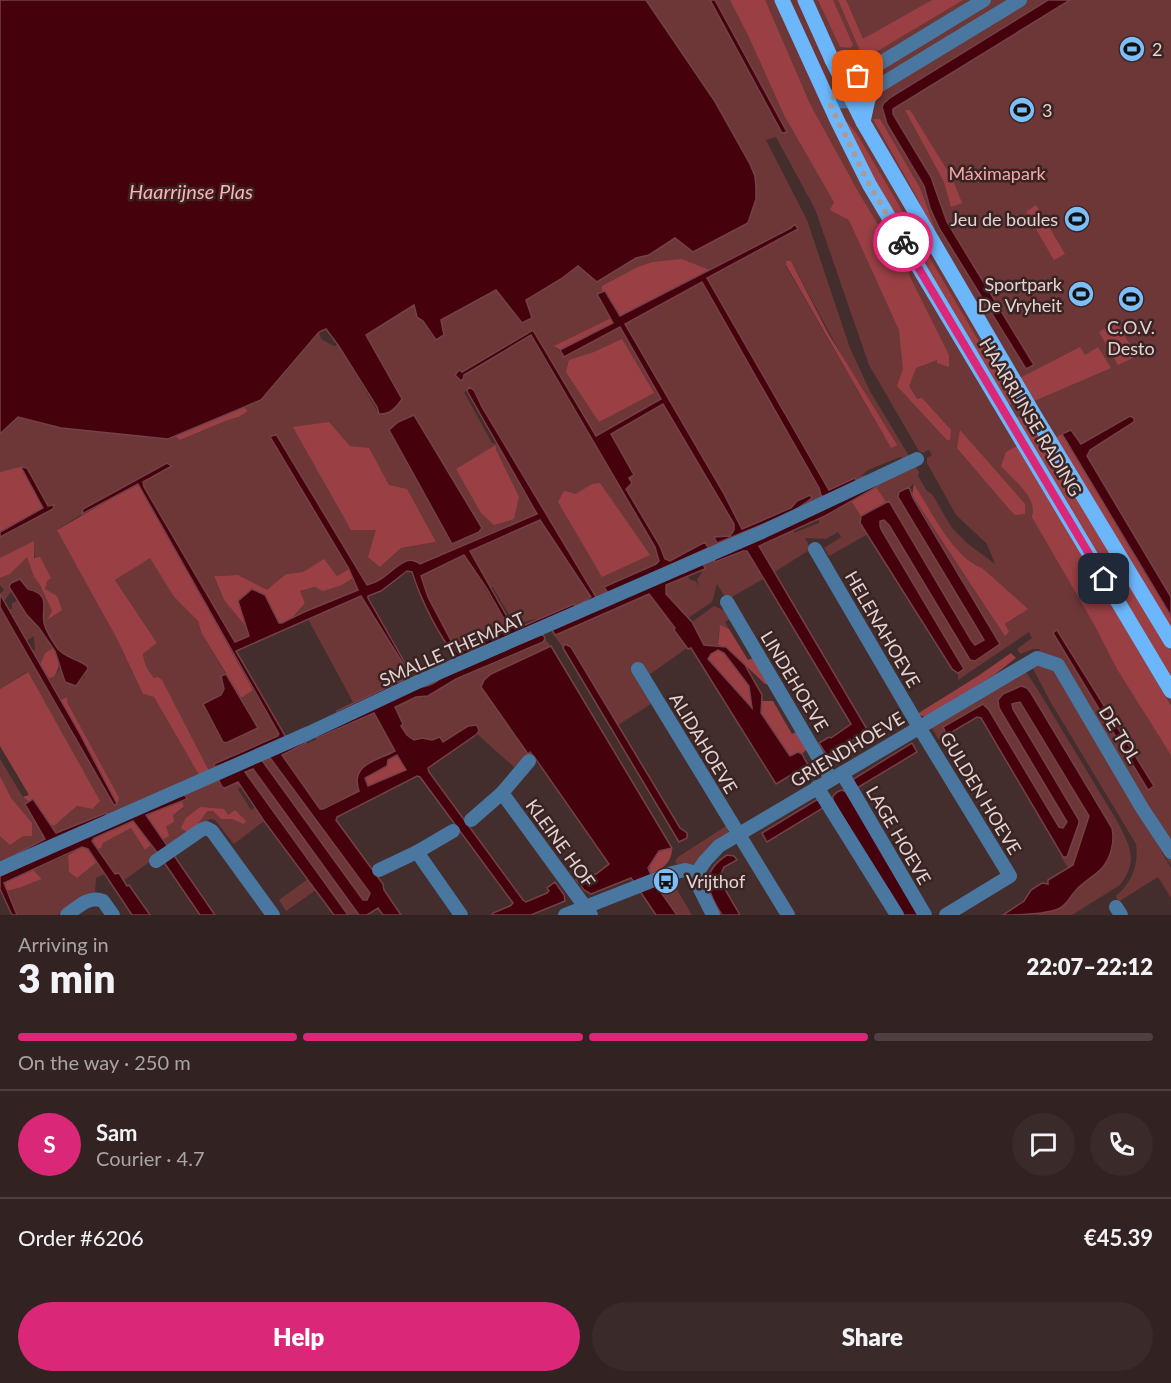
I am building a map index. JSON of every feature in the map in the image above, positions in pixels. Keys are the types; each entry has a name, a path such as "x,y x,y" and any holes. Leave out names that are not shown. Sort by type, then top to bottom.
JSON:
{"main road":[{"name":"HAARRIJNSE RADING","path":"782,0 869,184 1171,691"},
{"name":"HAARRIJNSE RADING","path":"805,0 852,101 1033,413 1171,641"},
{"path":"832,60 844,67 864,73"},
{"path":"864,122 868,99 875,89"}],"street":[{"path":"829,102 845,86 864,73 984,0"},
{"path":"829,102 852,101 875,89 1020,0"},
{"name":"SMALLE THEMAAT","path":"0,869 309,733 424,679 762,532 917,459"},
{"name":"HELENAHOEVE","path":"815,549 919,727"},
{"name":"LINDEHOEVE","path":"727,602 837,776"},
{"name":"DE TOL","path":"1023,664 1037,658 1058,665 1171,852"},
{"name":"GRIENDHOEVE","path":"697,873 719,846 1023,664"},
{"name":"ALIDAHOEVE","path":"638,669 788,915"},
{"name":"GULDEN HOEVE","path":"919,727 1010,876 946,915"},
{"name":"KLEINE HOF","path":"471,820 502,793 529,760"},
{"name":"LAGE HOEVE","path":"837,776 925,915"},
{"path":"817,787 897,915"},
{"name":"KLEINE HOF","path":"502,793 588,911"},
{"path":"156,861 206,828 212,831 273,915"},
{"path":"378,870 417,852 453,831"},
{"path":"417,852 461,915"},
{"path":"565,915 588,911 654,879 685,870 697,873 699,885 713,915"},
{"path":"67,915 84,902 93,899 103,901 113,915"}],"green space":[{"name":"Máximapark","path":"646,0 1171,0 1171,865 1157,844 1171,868 1171,898 1158,877 1118,902 1116,896 1133,873 1137,852 1136,844 1050,701 1031,665 1049,667 1039,649 1020,654 1017,649 1032,638 1029,632 958,680 958,673 963,670 882,531 880,521 884,520 889,525 975,661 1000,644 912,495 1005,624 1019,615 982,568 961,554 952,544 914,484 905,490 984,640 975,646 876,487 715,562 747,551 763,579 727,600 717,584 712,602 688,618 666,594 665,585 687,576 696,581 699,587 697,579 705,566 444,675 431,685 413,688 269,755 370,893 367,900 363,901 260,759 226,788 238,781 241,787 238,789 251,810 255,807 264,821 234,844 215,820 210,819 195,828 206,811 213,811 221,819 233,819 228,815 200,807 188,833 168,849 162,840 168,836 166,826 173,815 184,808 182,801 187,799 185,795 173,797 0,876 0,865 4,859 0,861 0,759 23,797 29,802 25,804 46,839 43,841 105,813 56,834 48,823 54,826 77,806 92,809 27,672 0,689 0,607 114,805 117,803 66,697 60,700 46,675 49,678 54,677 60,669 65,682 80,682 85,676 77,659 65,655 51,639 46,630 43,600 38,592 23,584 9,587 12,591 4,601 0,594 4,590 0,585 0,578 10,574 27,556 34,577 52,611 62,610 45,590 44,578 35,557 34,542 0,558 0,537 53,509 54,505 48,506 27,468 0,472 0,434 18,417 61,428 168,439 175,436 180,440 239,417 248,411 244,407 261,400 319,332 321,339 334,346 338,345 379,414 402,399 366,335 414,304 432,337 440,320 496,290 525,300 578,266 597,281 636,258 649,255 675,238 748,223 756,199 756,187 750,164 714,100","holes":["776,137 815,209 869,365 919,451 923,453 929,450 932,455 927,458 927,463 956,515 987,544 995,564 968,544 952,528 932,494 927,491 918,476 919,472 916,467 861,476 868,470 900,457 904,459 909,456 870,391 850,348 807,220 766,140","791,228 798,229 707,278 829,491 821,495 702,282 625,324 723,492 742,529 791,508 797,501 811,498 793,512 717,543 714,537 730,536 734,530 734,524 663,403 611,434 634,475 629,478 626,489 660,546 665,559 670,561 704,542 693,555 605,587 656,564 659,561 655,547 530,335 463,375 461,372 533,331 596,437 662,399 620,327 564,357 555,346 611,318 598,294 602,291 602,286 682,259 710,270","787,261 791,261 891,448 786,266","470,387 474,390 595,596 591,597 540,520 470,551 492,591 492,586 517,624 536,620 573,604 480,647 483,641 509,628 465,555 421,575 427,597 458,652 457,658 219,769 279,734 253,690 241,698 257,728 226,743 223,742 204,708 221,694 224,689 221,676 226,674 201,632 198,621 174,597 150,557 115,580 157,643 143,654 145,664 154,678 199,775 154,697 143,694 117,639 58,529 82,514 83,509 167,463 172,465 143,482 144,487 234,643 249,636 247,628 224,600 214,576 238,575 267,591 286,574 303,572 323,560 337,576 349,569 270,438 275,435 367,585 391,573 420,564 537,514 497,444 492,443 464,392","329,423 350,446 369,449 389,486 436,542 401,548 380,567 376,529","389,431 466,537 451,543"]},
{"path":"851,501 861,516 860,523 868,534 829,556 824,548 841,537 838,532 826,539 805,538 811,549 773,573 759,546 794,530 794,533 819,523 819,519"},
{"path":"353,578 358,590 293,617 305,603 300,591"},
{"path":"649,594 676,629 674,630 687,648 639,682 651,704 618,725 571,647 564,646 563,648 551,631"},
{"path":"361,596 404,665 407,678 354,704 308,619"},
{"path":"17,601 53,648 45,653 40,665 31,649 35,651 34,636 26,641 8,609 12,609 12,603"},
{"path":"714,606 728,612 732,618 725,622 729,629 719,629 718,645 704,645 692,622"},
{"path":"545,639 551,646 491,674 481,687 528,753 530,752 535,758 532,762 526,755 514,767 477,734 479,731 468,726 442,742 422,738 414,740 400,725 403,724 395,707 416,697 428,696 456,679"},
{"path":"1026,672 1117,821 1129,846 1131,860 1126,876 1120,885 1072,915 1037,915 1035,912 1043,912 1066,904 1084,881 1102,868 1113,846 1067,756 1027,688 999,708 1067,822 1063,828 1059,827 989,710 943,728 947,735 939,740 930,725"},
{"path":"1020,702 1089,815 1073,865 1068,868 1061,857 1067,857 1079,824 1013,709 1012,704"},
{"path":"374,713 395,751 382,758 359,791 320,809 282,755"},
{"path":"253,769 359,915 348,915 245,772"},
{"path":"726,826 729,834 693,867 678,866 675,861 678,857"},
{"path":"131,828 145,850 151,845 159,855 123,881 97,849 101,848 103,843"},
{"path":"68,855 69,872 77,878 97,862 104,874 96,878 95,893 89,894 58,915 17,915 7,891 42,879 33,870"},
{"path":"670,878 692,915 677,915 655,884"},
{"path":"308,879 316,890 286,911 279,900"}],"shaded area":[{"path":"730,0 765,0 810,104 860,195 899,259 907,267 949,355 949,367 937,363 937,360 916,368 909,386 917,399 922,398 951,430 950,440 947,440 897,386 903,369 899,330 849,220 830,210 834,202 784,115"},
{"path":"818,0 833,0 853,45 850,48 840,47"},
{"path":"838,0 846,0 863,39 932,0 963,0 859,62 856,59 859,48"},
{"path":"905,110 910,110 952,178 962,203 951,207 944,182"},
{"path":"873,119 880,119 920,188 935,229 931,232 918,199"},
{"path":"847,122 857,134 1015,403 1008,405 920,262 845,128"},
{"path":"1036,205 1065,254 1054,260 1026,212"},
{"path":"682,259 710,270 620,316 605,291 602,291 602,286 638,267 653,262"},
{"path":"786,261 791,261 828,333 897,445 891,448 786,265"},
{"path":"611,318 613,323 560,350 554,346"},
{"path":"1116,322 1137,356 1118,365 1099,332"},
{"path":"622,339 654,393 599,422 566,372 569,360"},
{"path":"1080,347 1085,355 1098,347 1111,368 1034,401 1020,378"},
{"path":"244,407 248,411 239,417 180,440 175,436"},
{"path":"1028,413 1171,651 1171,682 1013,419"},
{"path":"329,422 350,446 369,448 389,485 407,489 436,542 401,548 380,567 368,557 376,530 351,530 293,427"},
{"path":"960,430 1025,504 1025,514 1015,515 957,448"},
{"path":"1062,434 1171,616 1171,631 1055,438"},
{"path":"494,446 519,497 514,519 494,525 481,513 456,469"},
{"path":"1017,446 1171,706 1171,755 1117,669 1032,517 1033,510 1028,496 1001,466 1006,452"},
{"path":"21,467 43,508 0,532 0,472"},
{"path":"138,483 253,690 241,698 201,632 198,621 174,597 150,558 115,580 157,643 143,654 144,661 154,678 158,677 162,680 209,771 199,775 154,697 143,694 117,639 57,530"},
{"path":"600,483 650,555 602,577 558,502 564,491 576,494 592,484"},
{"path":"914,484 952,544 1028,609 1005,624 1009,632 1005,636 912,495"},
{"path":"876,487 886,502 861,516 851,501"},
{"path":"34,541 34,558 40,557 51,578 47,581 45,589 57,596 62,610 47,620 52,611 34,577 27,557 10,574 0,578 0,558"},
{"path":"324,559 337,576 349,569 353,578 342,585 323,591 315,587 300,591 305,603 293,617 282,623 279,623 265,595 251,589 238,601 247,628 224,600 214,576 238,575 267,590 286,574 303,572"},
{"path":"720,625 729,629 748,660 755,657 772,685 765,684 726,647 718,645"},
{"path":"53,648 59,666 54,677 49,678 40,665 45,653"},
{"path":"718,650 724,653 749,686 753,709 708,659"},
{"path":"1011,653 1016,658 994,675 925,717 917,714 978,676"},
{"path":"28,672 100,801 92,809 77,806 54,826 48,823 33,800 29,802 23,797 29,795 0,746 0,689"},
{"path":"67,697 67,702 119,798 117,804 60,700"},
{"path":"762,701 773,701 792,734 798,731 807,749 802,754 798,752 790,756 761,713"},
{"path":"397,755 406,770 368,787 365,779"},
{"path":"0,776 11,798 32,823 32,836 23,836 10,845 0,836"},
{"path":"182,801 184,807 173,815 174,822 166,826 169,836 162,840 146,815"},
{"path":"200,807 224,809 228,815 235,810 246,821 244,824 232,819 221,819 213,811 207,811 195,828 188,833 181,828 186,818"},
{"path":"133,821 151,845 145,850 131,828 103,843 101,848 97,849 92,841 94,838"},
{"path":"82,847 88,849 97,862 77,878 69,872 68,855"},
{"path":"665,848 672,848 668,862 650,874 653,859"},
{"path":"33,870 42,879 7,891 3,883"}],"water":[{"name":"Haarrijnse Plas","path":"0,0 646,0 714,100 750,164 755,176 756,199 748,223 693,252 675,238 649,255 636,258 597,282 578,266 526,300 532,318 522,323 496,290 441,320 444,335 436,340 423,321 417,317 414,305 366,335 402,399 395,408 386,413 379,414 377,407 326,329 319,332 261,400 168,439 61,428 18,417 0,434"},
{"path":"710,0 715,0 787,132 782,133"},
{"path":"1048,0 1070,0 893,109 893,114 931,177 947,222 1034,365 1026,369 939,228 924,186 887,124 882,107 891,97"},
{"path":"795,224 798,229 707,278 829,490 855,478 857,481 824,498 821,495 702,282 625,324 723,492 742,529 791,508 797,501 810,495 812,498 793,512 717,543 714,537 730,536 734,530 734,524 663,404 611,434 634,475 629,478 632,483 626,489 660,546 665,559 670,561 705,542 708,548 608,593 604,587 656,564 659,561 655,547 531,335 464,375 463,380 455,375 459,370 462,372 533,330 596,436 661,399 620,327 564,357 560,350 613,323 597,294 605,291 620,316"},
{"path":"469,387 474,390 596,597 584,605 583,602 591,597 540,520 470,551 513,627 523,626 574,604 576,609 480,648 483,641 509,628 464,555 421,576 428,597 457,652 469,649 471,652 457,658 431,617 412,572 407,571 368,598 411,678 338,714 337,711 407,678 404,665 361,596 236,651 287,739 215,767 214,764 279,734 138,484 82,514 83,509 167,463 172,466 143,482 144,487 235,642 249,636 238,601 252,589 265,595 279,623 358,590 349,569 270,437 276,434 367,585 379,580 406,561 410,560 420,564 537,514 467,391"},
{"path":"414,415 482,528 479,532 452,544 389,430 398,422"},
{"path":"1130,416 1134,418 1134,422 1090,450 1087,456 1171,597 1171,616 1062,434 1071,430 1081,444"},
{"path":"21,467 27,468 48,506 54,505 53,509 0,537 0,532 43,508"},
{"path":"877,484 878,486 825,516 759,546 868,731 827,756 819,743 831,738 851,724 747,551 715,562 714,559"},
{"path":"909,487 913,498 1000,644 975,661 970,660 889,525 884,520 880,521 882,531 964,669 958,673 952,669 860,523 861,516 889,501 971,640 975,645 984,640 898,497 899,492"},
{"path":"703,563 705,569 666,585 666,594 692,622 704,645 726,647 745,665 762,695 761,713 790,756 798,752 802,754 808,765 776,784 691,648 688,649 649,594 558,634 555,635 552,630","holes":["718,650 724,653 749,686 752,708 708,659"]},
{"path":"20,579 28,589 40,594 43,598 44,623 58,649 87,666 88,669 76,686 65,682 55,651 26,614 9,587 11,583"},
{"path":"0,594 117,804 114,805 0,607"},
{"path":"1057,630 1154,786 1148,790 1053,633"},
{"path":"543,634 545,639 543,642 456,679 428,696 416,697 395,707 403,724 401,726 414,740 422,738 432,740 440,737 443,742 468,726 477,725 479,731 477,734 428,768 429,772 523,900 526,902 547,893 549,891 547,888 555,882 564,895 565,901 531,915 492,915 513,903 417,776 337,817 336,820 383,884 384,890 401,915 383,915 378,908 367,915 359,915 253,769 245,772 348,915 334,915 238,782 225,788 218,779 261,759 363,900 367,900 370,893 268,755 304,739 306,743 282,755 320,809 323,809 359,791 357,782 361,769 395,751 374,713 317,738 316,734 413,688 430,685 444,675","holes":["397,755 406,770 368,786 365,778 387,766 388,760"]},
{"path":"565,644 571,647 680,828 687,833 687,838 679,842 563,648"},
{"path":"551,646 672,848 659,851 648,868 655,884 677,915 656,915 631,878 591,894 584,890 576,880 596,874 609,864 535,758 530,752 528,754 481,687 484,680 491,674"},
{"path":"226,674 258,728 226,743 223,742 203,704 221,695 224,689 221,676"},
{"path":"1021,686 1027,688 1031,693 1112,828 1113,838 1112,849 1105,864 1100,871 1077,889 1067,903 1052,911 1038,914 1003,915 1024,901 1031,890 1042,883 1048,884 1048,880 1073,865 1089,816 1020,702 1012,704 1013,709 1079,820 1067,857 1063,857 981,718 977,717 947,735 943,727 983,704 989,710 1059,827 1063,828 1067,822 999,708 998,700 1003,694"},
{"path":"912,743 917,752 857,788 852,780"},
{"path":"842,790 846,792 921,915 900,915 833,800 833,796"},
{"path":"185,795 187,799 146,815 215,915 200,915 133,821 94,838 92,841 115,874 119,873 150,915 132,915 88,849 82,847 4,883 17,915 12,915 0,889 0,876 174,797"},
{"path":"33,799 56,833 106,813 107,816 15,858 16,854 45,839 25,804"},
{"path":"818,799 823,808 767,842 762,833"},
{"path":"727,855 734,856 737,860 724,867 719,879 740,915 722,915 708,883 712,869"}],"way so far":[{"path":"858,76 829,102 869,184 903,242"}],"place":[{"name":"2","path":"1132,49"},
{"name":"3","path":"1022,110"},
{"name":"Jeu de boules","path":"1077,219"},
{"name":"Sportpark De Vryheit","path":"1081,294"},
{"name":"C.O.V. Desto","path":"1131,299"},
{"name":"Vrijthof","path":"666,881"}],"route":[{"path":"903,242 1104,579"}]}
